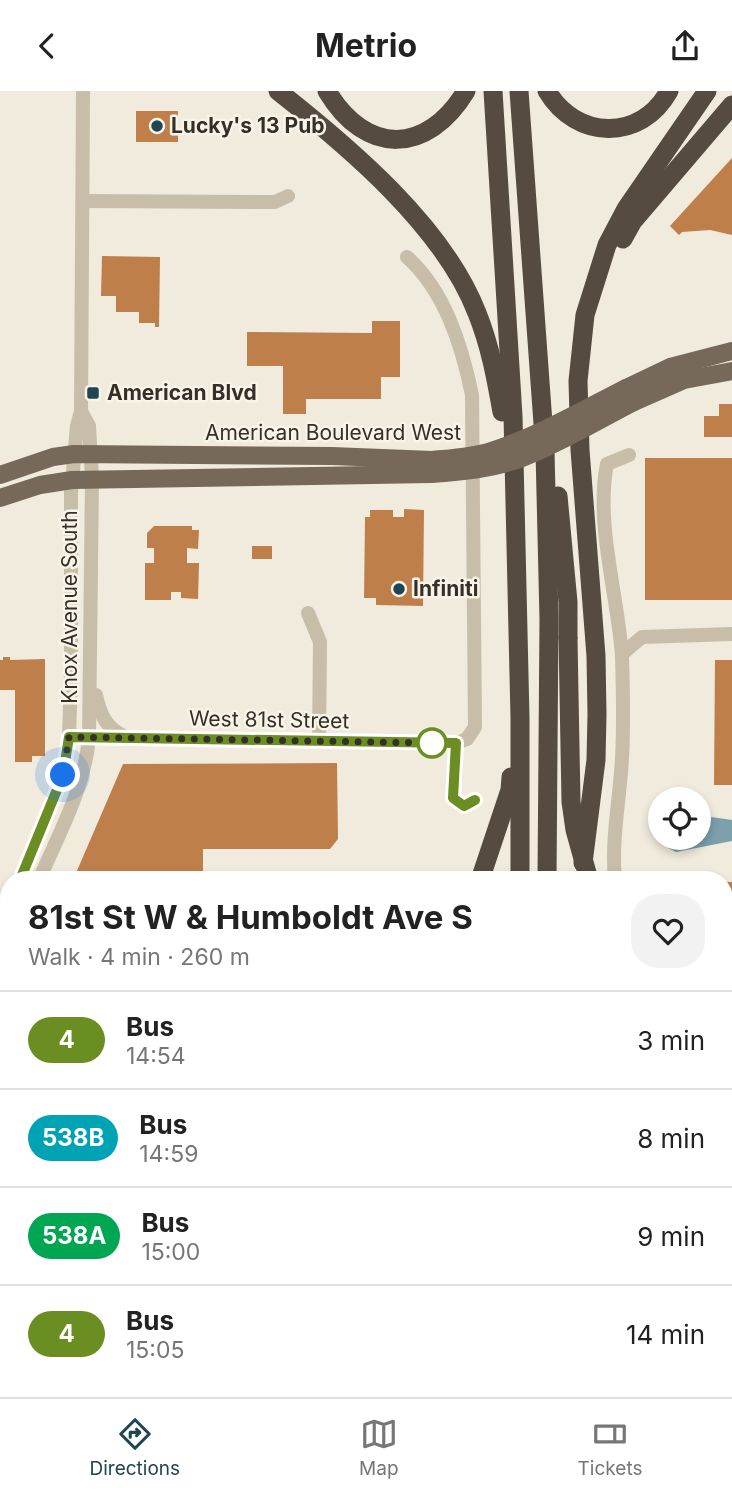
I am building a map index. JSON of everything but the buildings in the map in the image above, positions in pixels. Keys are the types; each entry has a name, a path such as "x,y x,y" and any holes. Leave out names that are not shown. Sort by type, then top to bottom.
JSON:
{"highway":[{"path":"278,91 317,122 401,201 445,253 476,311 493,361 503,418 513,450"},
{"path":"327,91 350,121 366,132 377,137 404,140 436,127 448,116 466,91"},
{"path":"493,91 509,326 518,622 520,871"},
{"path":"519,91 545,451 549,619 548,871"},
{"path":"547,91 558,107 577,122 615,129 641,121 659,106 669,91"},
{"path":"581,871 594,785 597,715 596,656 580,450 578,381 585,315 607,245 626,209 707,91"},
{"path":"585,315 606,267 634,221 732,105"},
{"path":"540,367 552,436 568,602 571,802 575,830 586,871"},
{"path":"483,871 510,790 518,622"}],"main road":[{"name":"American Boulevard West","path":"630,395 670,367 732,351"},
{"name":"American Boulevard West","path":"0,498 40,485 72,479 220,477 432,467 491,451 630,395 684,380 732,371"},
{"name":"American Boulevard West","path":"0,475 53,457 82,455 221,456 432,467"},
{"path":"220,477 221,456"}],"street":[{"name":"Knox Avenue South","path":"24,871 63,775 69,737 72,479 82,455 89,426 81,411 83,91"},
{"path":"83,201 275,202 288,196"},
{"name":"West 81st Street","path":"69,737 456,743 467,739 475,727 472,395 465,361 453,327 434,291 407,257"},
{"name":"Knox Avenue South","path":"43,871 75,800 87,758 89,738 92,478 82,455"},
{"path":"614,871 613,854 622,757 622,654 606,526 604,477 607,464 629,455"},
{"path":"308,613 320,642 319,742"},
{"path":"622,654 642,637 732,634"},
{"path":"91,670 103,720 115,732 128,739"}],"water":[{"path":"711,817 732,820 732,841 711,845"}],"bus line":[{"name":"4","path":"23,871 63,775 69,737 456,743 453,798 464,806 475,800"}],"place":[{"name":"Lucky's 13 Pub","path":"157,126"},
{"name":"American Blvd","path":"93,393"},
{"name":"Infiniti","path":"399,589"}],"route":[{"path":"63,775 69,737 432,743"}]}
